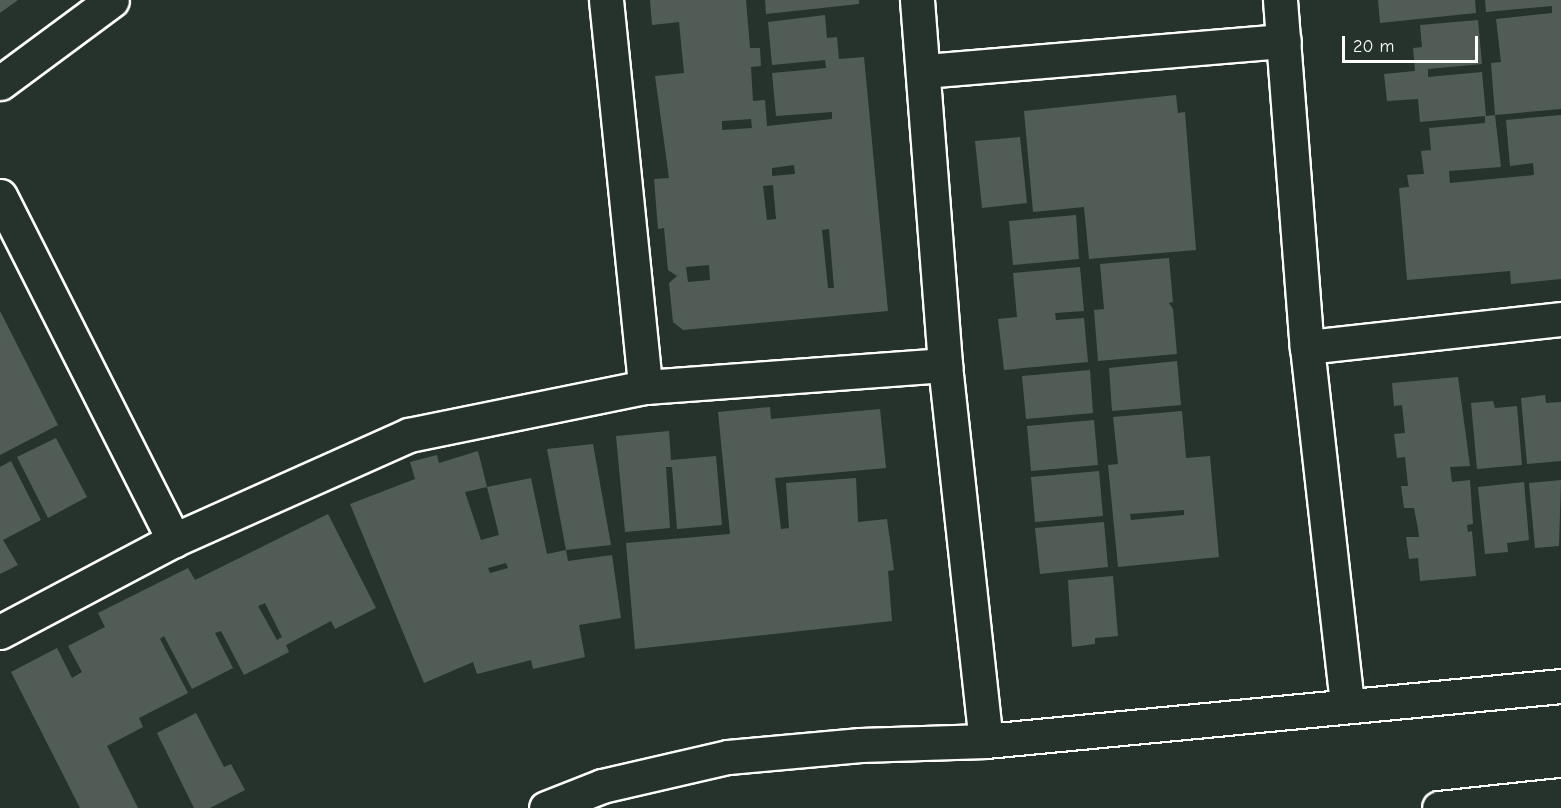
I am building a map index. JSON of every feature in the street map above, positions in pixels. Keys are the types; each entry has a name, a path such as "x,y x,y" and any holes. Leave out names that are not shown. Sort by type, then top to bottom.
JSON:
{"street":[{"path":"0,83 112,0"},
{"path":"606,0 645,387"},
{"path":"917,0 925,71 945,365 986,741"},
{"path":"1280,0 1307,347 1347,706"},
{"path":"925,71 1284,41"},
{"path":"0,196 174,540"},
{"path":"1307,347 1561,319"},
{"path":"0,632 174,540 409,435 645,387 945,365"},
{"path":"546,808 602,786 728,757 860,746 986,741 1561,686"},
{"path":"1439,808 1561,795"}],"building":[{"path":"0,0 18,0 0,13"},
{"path":"650,0 746,0 750,48 760,48 761,66 751,67 753,101 765,100 767,126 832,119 832,112 776,116 772,73 826,68 825,60 772,65 768,22 825,15 827,38 837,37 839,59 864,57 888,311 683,330 673,322 669,283 677,276 668,270 664,228 658,229 654,179 669,178 655,76 684,73 679,22 652,25","holes":["751,119 752,128 722,130 722,121","794,165 795,174 772,176 772,168","773,185 776,219 767,220 763,186","829,229 834,288 828,288 822,230","709,265 710,280 688,282 686,267"]},
{"path":"765,0 859,0 859,4 766,14"},
{"path":"1378,0 1475,0 1476,13 1380,23"},
{"path":"1485,0 1561,0 1561,109 1495,115 1491,63 1501,62 1496,19 1552,13 1552,6 1486,12"},
{"path":"1478,20 1482,64 1428,69 1428,77 1482,72 1486,116 1495,115 1501,167 1449,171 1450,183 1534,175 1533,163 1510,166 1506,120 1561,115 1561,279 1511,284 1510,271 1407,280 1399,188 1409,187 1407,175 1424,174 1421,151 1431,150 1429,128 1485,123 1485,116 1420,122 1418,99 1387,101 1384,74 1415,71 1413,48 1422,47 1420,25"},
{"path":"1176,95 1178,113 1185,112 1196,250 1089,259 1084,207 1033,212 1024,111"},
{"path":"1020,137 1027,203 982,208 975,141"},
{"path":"1076,215 1079,259 1013,265 1009,221"},
{"path":"1169,258 1173,302 1169,303 1173,309 1177,354 1098,361 1094,310 1104,309 1100,264"},
{"path":"1080,267 1084,311 1055,313 1056,320 1084,318 1088,362 1004,370 998,319 1017,317 1013,273"},
{"path":"0,311 58,425 0,455"},
{"path":"1177,361 1181,405 1112,411 1109,368"},
{"path":"1090,370 1093,413 1026,419 1022,376"},
{"path":"1458,377 1470,466 1450,467 1452,482 1470,480 1473,524 1467,525 1468,532 1472,531 1476,576 1420,581 1418,558 1409,559 1406,537 1419,537 1414,508 1404,508 1401,486 1408,486 1405,457 1397,458 1394,434 1405,433 1402,405 1394,406 1392,383"},
{"path":"1545,395 1546,403 1561,402 1561,461 1527,464 1521,398"},
{"path":"1493,401 1495,408 1517,406 1522,465 1477,469 1471,403"},
{"path":"770,407 771,419 880,409 886,468 775,478 781,529 789,528 786,483 856,478 858,522 887,519 894,570 888,571 892,621 635,649 626,543 730,534 718,412"},
{"path":"1182,411 1186,458 1210,456 1219,557 1118,567 1108,465 1118,464 1113,417","holes":["1184,510 1184,515 1131,520 1130,514"]},
{"path":"1094,420 1098,465 1031,471 1027,426"},
{"path":"669,431 671,460 716,456 722,525 677,529 672,467 666,467 670,528 625,532 616,436"},
{"path":"56,438 87,497 48,518 17,457"},
{"path":"593,444 611,545 566,550 547,449"},
{"path":"478,451 487,487 531,478 547,554 566,550 568,561 612,555 621,618 579,625 585,657 533,669 531,660 477,674 473,662 424,683 350,504 415,479 410,462 437,455 439,463","holes":["487,487 499,535 481,540 465,492","506,563 508,568 490,573 488,568"]},
{"path":"11,461 41,520 3,540 18,565 0,574 0,467"},
{"path":"1099,471 1103,516 1035,522 1031,477"},
{"path":"1561,480 1559,546 1535,548 1529,483"},
{"path":"1524,482 1529,540 1507,543 1508,552 1485,554 1478,487"},
{"path":"328,514 376,608 335,629 331,621 286,645 289,652 244,675 221,631 215,633 233,668 192,689 164,636 160,639 188,693 139,718 143,727 107,746 138,808 80,808 11,672 57,648 72,678 82,672 68,646 105,627 98,613 188,568 195,580","holes":["265,603 282,637 277,640 258,606"]},
{"path":"1104,522 1108,567 1040,574 1035,528"},
{"path":"1113,576 1118,636 1095,638 1095,644 1072,647 1068,580"},
{"path":"196,713 224,767 231,764 245,790 210,808 194,808 157,733"}]}
